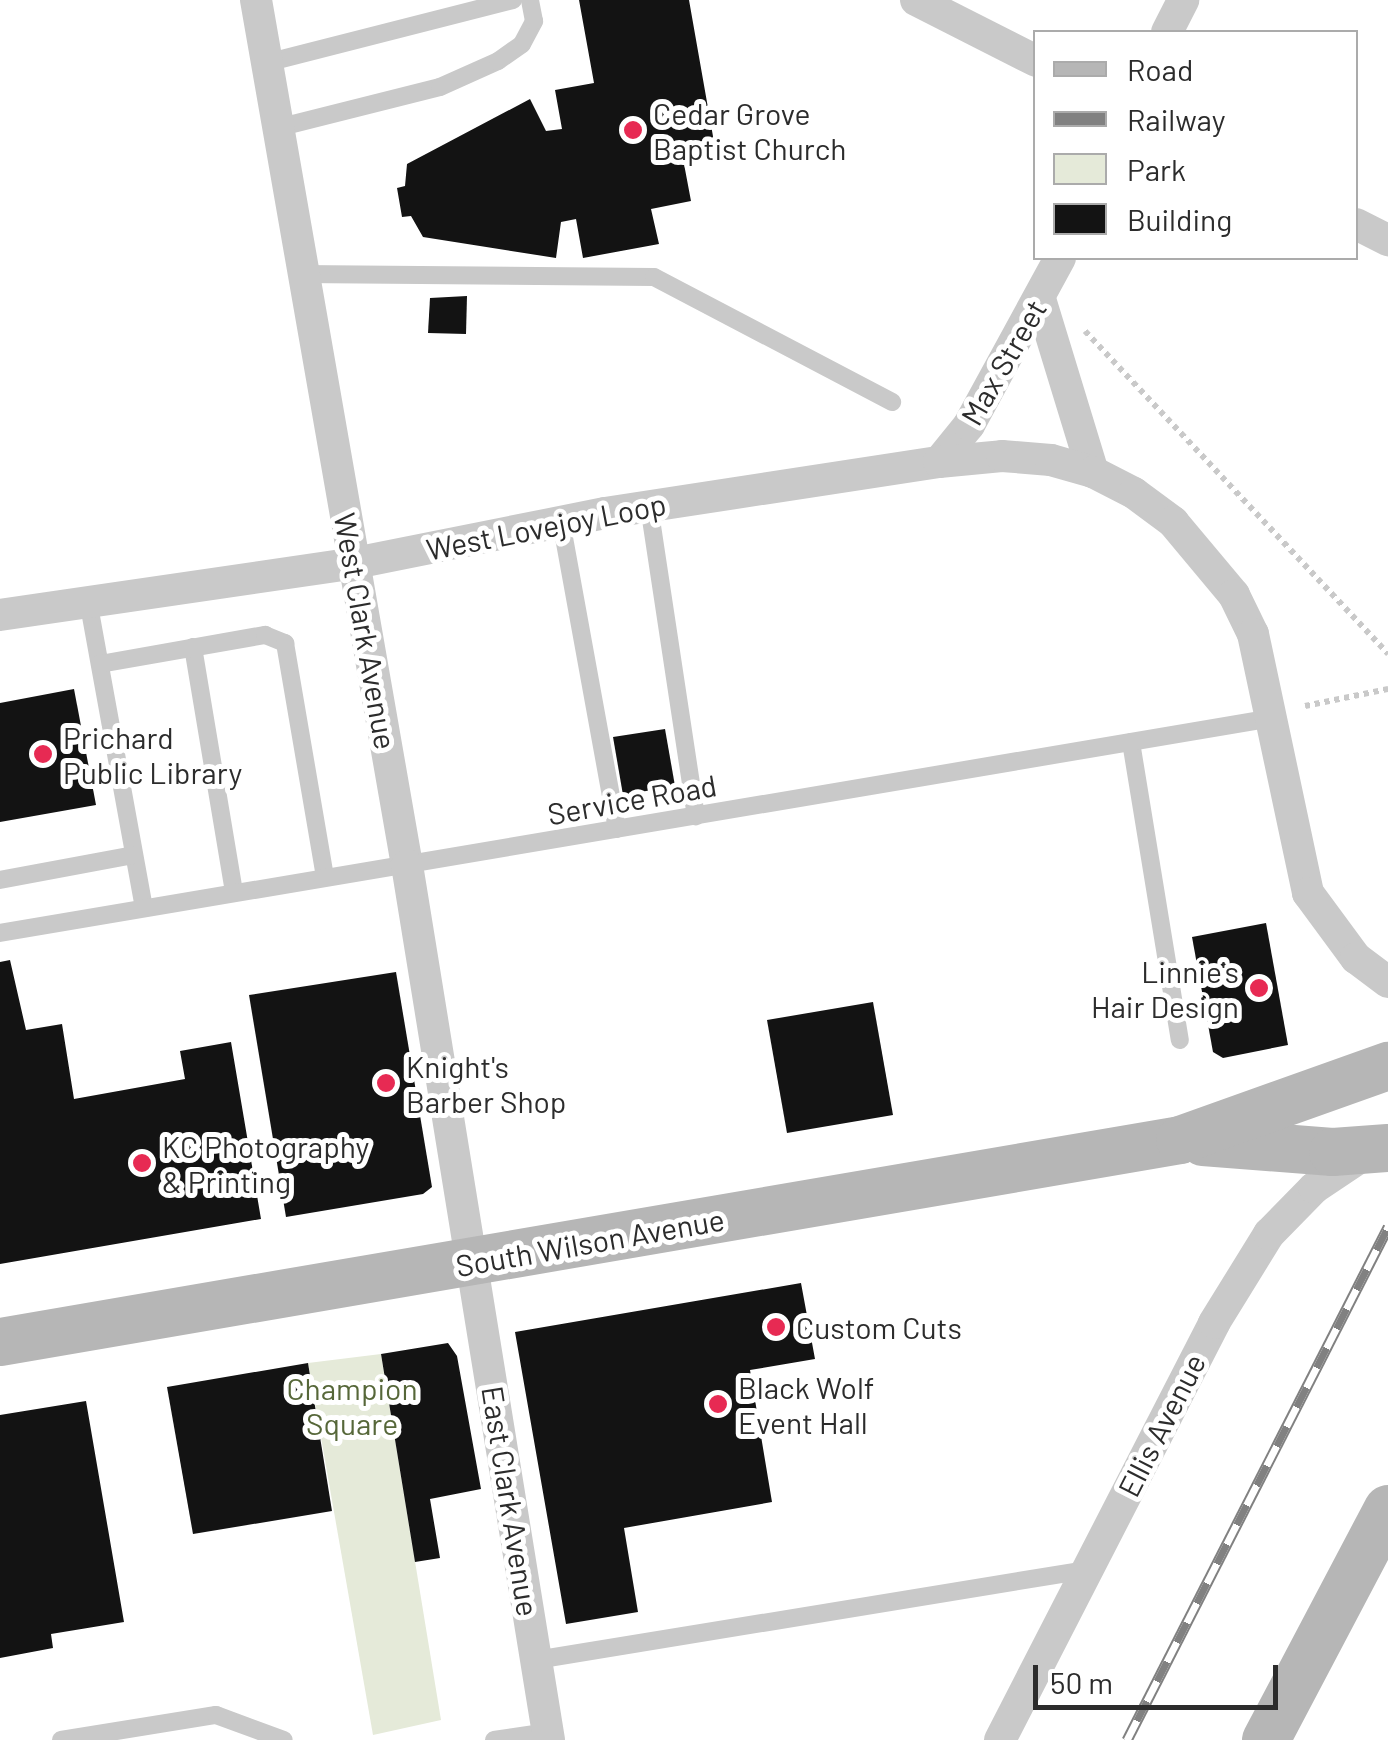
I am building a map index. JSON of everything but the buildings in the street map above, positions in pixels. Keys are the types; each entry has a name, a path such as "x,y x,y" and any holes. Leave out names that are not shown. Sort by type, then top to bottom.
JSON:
{"main road":[{"name":"South Wilson Avenue","path":"0,1342 1180,1140 1388,1066"},
{"name":"South Wilson Avenue","path":"1180,1140 1382,1154"},
{"path":"1266,1740 1384,1516"},
{"path":"1302,1740 1374,1592 1384,1516"}],"street":[{"name":"West Clark Avenue","path":"256,0 472,1262"},
{"path":"916,0 1033,59"},
{"path":"1168,30 1183,0"},
{"path":"1358,225 1388,240"},
{"name":"Max Street","path":"939,462 969,425 1059,260"},
{"path":"1040,299 1093,472 1173,522 1234,594 1253,634 1308,893 1356,958 1388,982"},
{"name":"West Lovejoy Loop","path":"0,615 355,563 560,520 939,462 1002,456 1093,472"},
{"name":"Ellis Avenue","path":"1000,1740 1214,1323 1269,1234 1314,1188 1382,1154"},
{"name":"East Clark Avenue","path":"472,1262 548,1736"}],"lane":[{"path":"266,64 513,0"},
{"path":"276,128 440,87 498,61 522,44 534,21 530,0"},
{"path":"300,274 654,277 892,402"},
{"path":"649,506 696,816"},
{"path":"560,520 617,829"},
{"path":"88,600 144,908"},
{"path":"100,664 265,635 285,643 325,878"},
{"path":"193,647 234,893"},
{"name":"Service Road","path":"0,933 1273,718"},
{"path":"1131,742 1180,1040"},
{"path":"0,880 134,855"},
{"path":"536,1660 1086,1570"},
{"path":"61,1740 216,1715 284,1740"},
{"path":"494,1740 548,1736"}],"path":[{"path":"1085,331 1388,654"},
{"path":"1305,706 1388,689"}],"green space":[{"name":"Champion Square","path":"381,1354 441,1720 373,1735 308,1363"}],"railway":[{"path":"1127,1740 1388,1227"}],"place":[{"name":"Cedar Grove Baptist Church","path":"633,130"},
{"name":"Prichard Public Library","path":"43,754"},
{"name":"Linnie's Hair Design","path":"1259,988"},
{"name":"Knight's Barber Shop","path":"386,1083"},
{"name":"KC Photography & Printing","path":"142,1163"},
{"name":"Custom Cuts","path":"776,1327"},
{"name":"Black Wolf Event Hall","path":"718,1404"}]}
